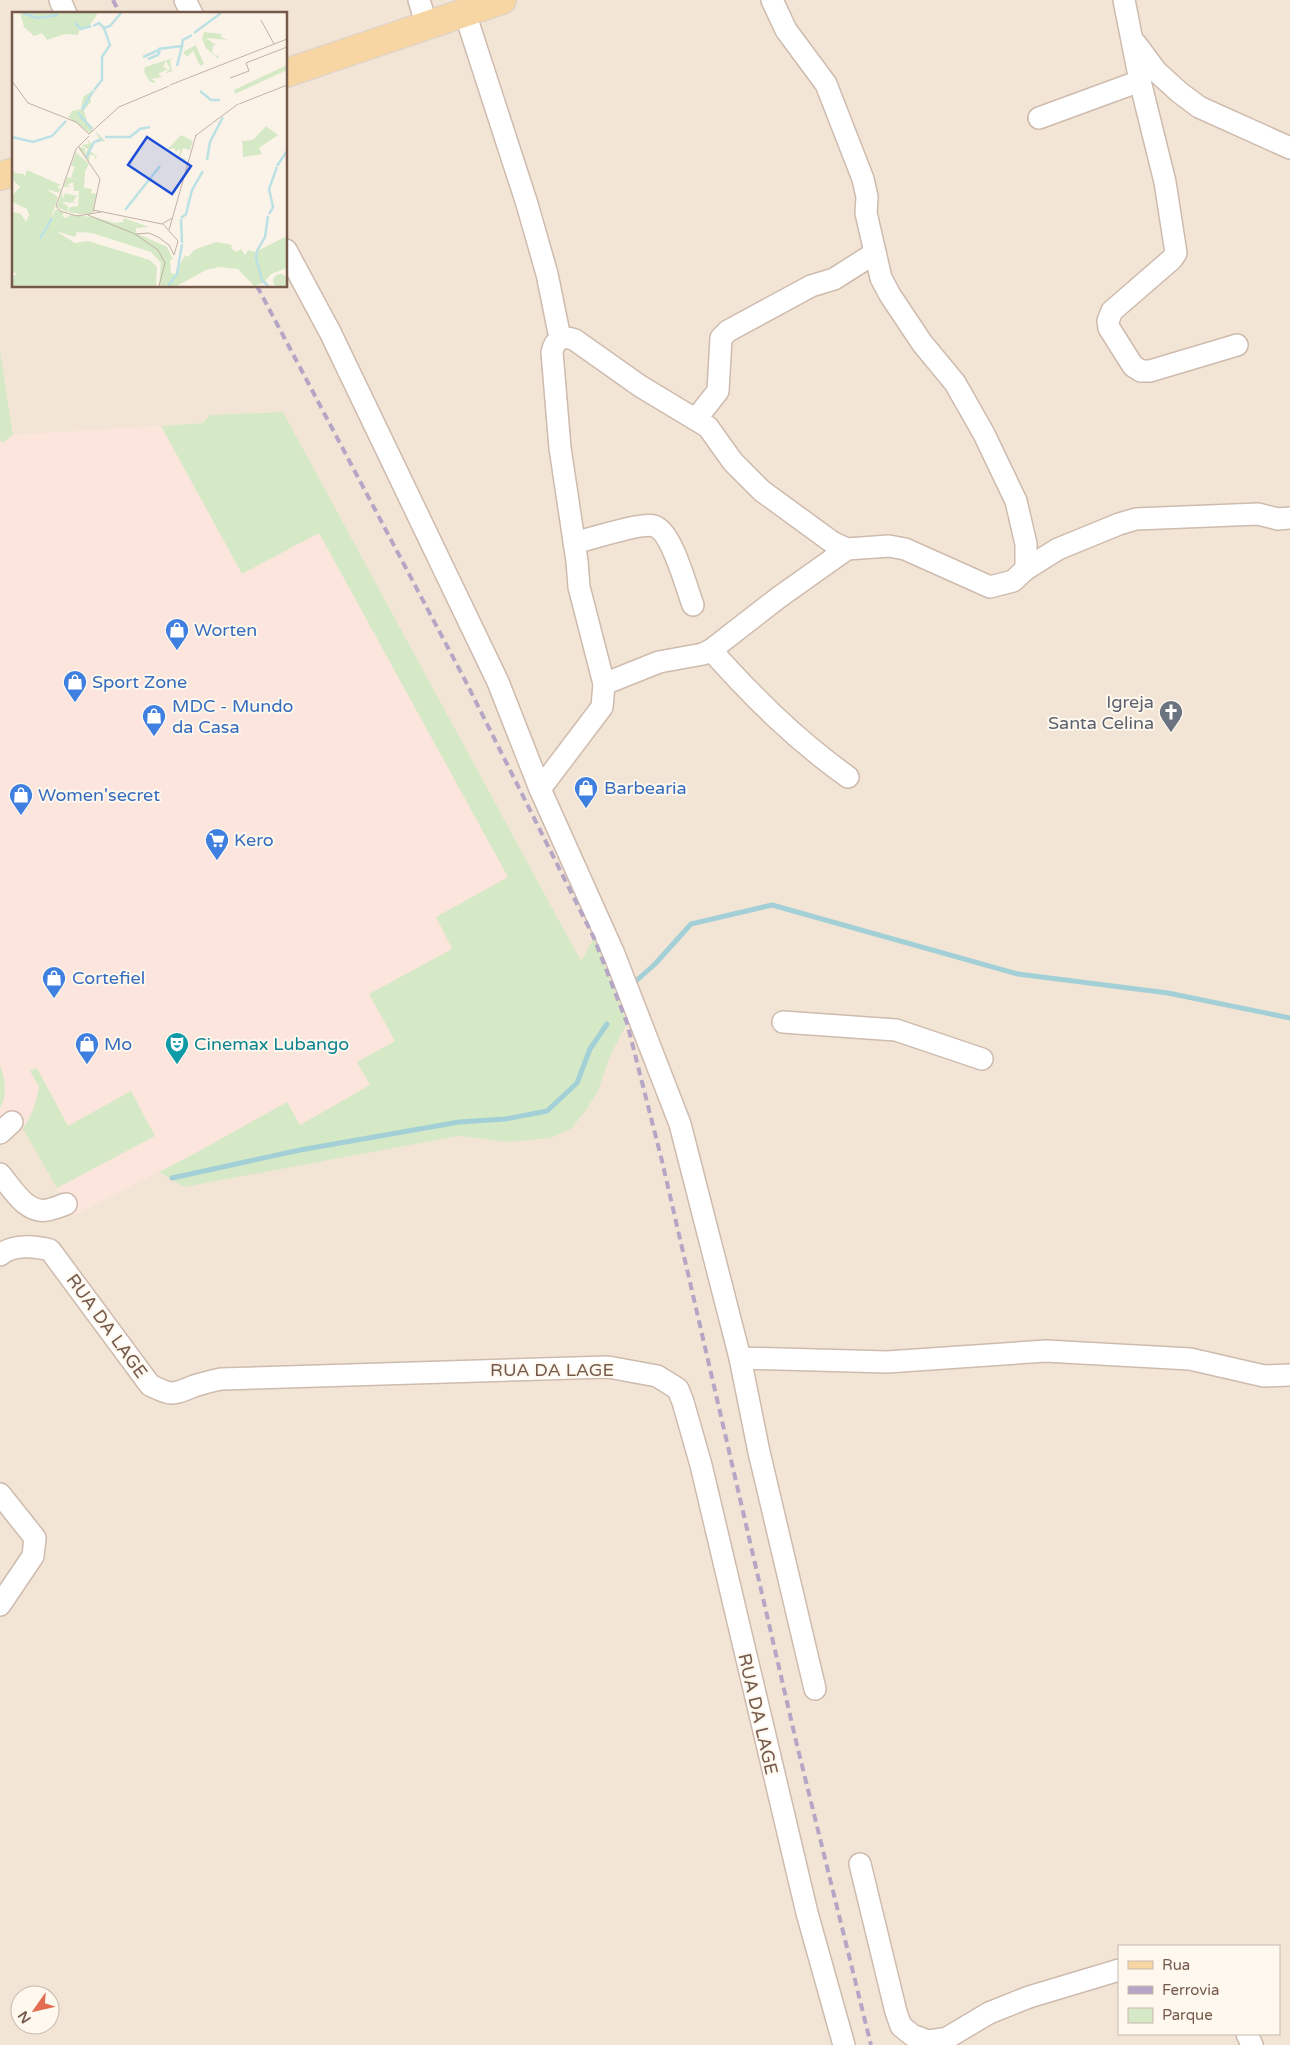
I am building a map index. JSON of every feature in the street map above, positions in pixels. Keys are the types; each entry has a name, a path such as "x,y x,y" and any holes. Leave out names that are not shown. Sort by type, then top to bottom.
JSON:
{"main road":[{"path":"288,72 423,13 465,13 502,0"}],"street":[{"path":"60,0 65,12"},
{"path":"185,0 191,12"},
{"path":"772,0 786,30 826,84 863,179 867,197 866,213 881,278 922,343 955,383 984,434 1016,501 1026,544 1026,569"},
{"path":"1124,0 1140,81 1165,182 1176,252 1172,259 1112,311 1108,321 1109,328 1133,366 1140,371 1150,371 1237,345"},
{"path":"465,13 527,204 547,274 560,338"},
{"path":"1133,40 1156,71 1199,107 1290,148"},
{"path":"1039,118 1140,81"},
{"path":"696,419 718,391 721,338 728,331 811,286 834,279 875,253"},
{"path":"288,254 330,332 498,682 540,789 614,954 680,1124 740,1358 814,1689"},
{"path":"540,789 602,707 604,684 581,601 560,448 552,352 554,344 560,338 567,337 575,340 640,386 696,419 712,431 733,462 762,491 832,542 847,549 889,546 905,549 990,587 1013,581 1026,569 1058,549 1136,519 1258,514 1278,519 1290,518"},
{"path":"574,543 642,526 654,525 663,531 671,544 693,605"},
{"path":"604,684 646,666 702,654 711,650 778,598 847,549"},
{"path":"711,650 742,686 782,724 820,758 848,777"},
{"path":"783,1022 896,1030 982,1059"},
{"path":"0,1174 21,1200 34,1210 47,1211 66,1204"},
{"name":"RUA DA LAGE","path":"0,1255 5,1251 34,1246 50,1250 150,1385 165,1393 178,1394 196,1386 221,1379 608,1367 657,1376 678,1389 701,1465 806,1913 844,2045"},
{"path":"740,1358 888,1362 1046,1351 1190,1360 1264,1376 1290,1375"},
{"path":"0,1494 35,1538 33,1556 0,1605"},
{"path":"860,1864 901,2026 912,2035 928,2042 947,2038 989,2013 1030,1996 1118,1970"}],"shaded area":[{"path":"0,0 1290,0 1290,2045 0,2045"},
{"path":"0,350 14,435 203,423 210,415 283,412 581,961 547,1044 159,1172 73,1216 23,1129 0,1115"}],"green space":[{"path":"0,350 13,435 2,443 0,440"},
{"path":"283,412 581,961 594,938 627,1023 609,1058 598,1091 586,1110 572,1128 551,1138 510,1142 458,1136 184,1187 159,1172 73,1216 192,1155 287,1102 300,1125 370,1085 357,1062 395,1041 369,994 452,949 436,917 508,877 319,533 242,574 161,426 203,423 210,415"},
{"path":"0,1065 5,1087 3,1103 0,1108"},
{"path":"37,1068 68,1126 131,1091 155,1136 57,1188 23,1129 31,1114 38,1093 39,1087 30,1071"}],"waterway":[{"path":"636,981 655,964 691,924 772,905 1018,974 1168,993 1290,1018"},
{"path":"172,1178 300,1150 459,1122 505,1119 547,1111 577,1083 590,1049 607,1024"}],"railway":[{"path":"113,0 119,12"},
{"path":"258,288 465,680 594,938 627,1023 662,1161 796,1741 871,2045"}],"place":[{"name":"Worten","path":"177,651"},
{"name":"Sport Zone","path":"75,703"},
{"name":"Igreja Santa Celina","path":"1171,733"},
{"name":"MDC - Mundo da Casa","path":"154,737"},
{"name":"Barbearia","path":"586,809"},
{"name":"Women'secret","path":"21,816"},
{"name":"Kero","path":"217,861"},
{"name":"Cortefiel","path":"54,999"},
{"name":"Mo","path":"87,1065"},
{"name":"Cinemax Lubango","path":"177,1065"}]}
